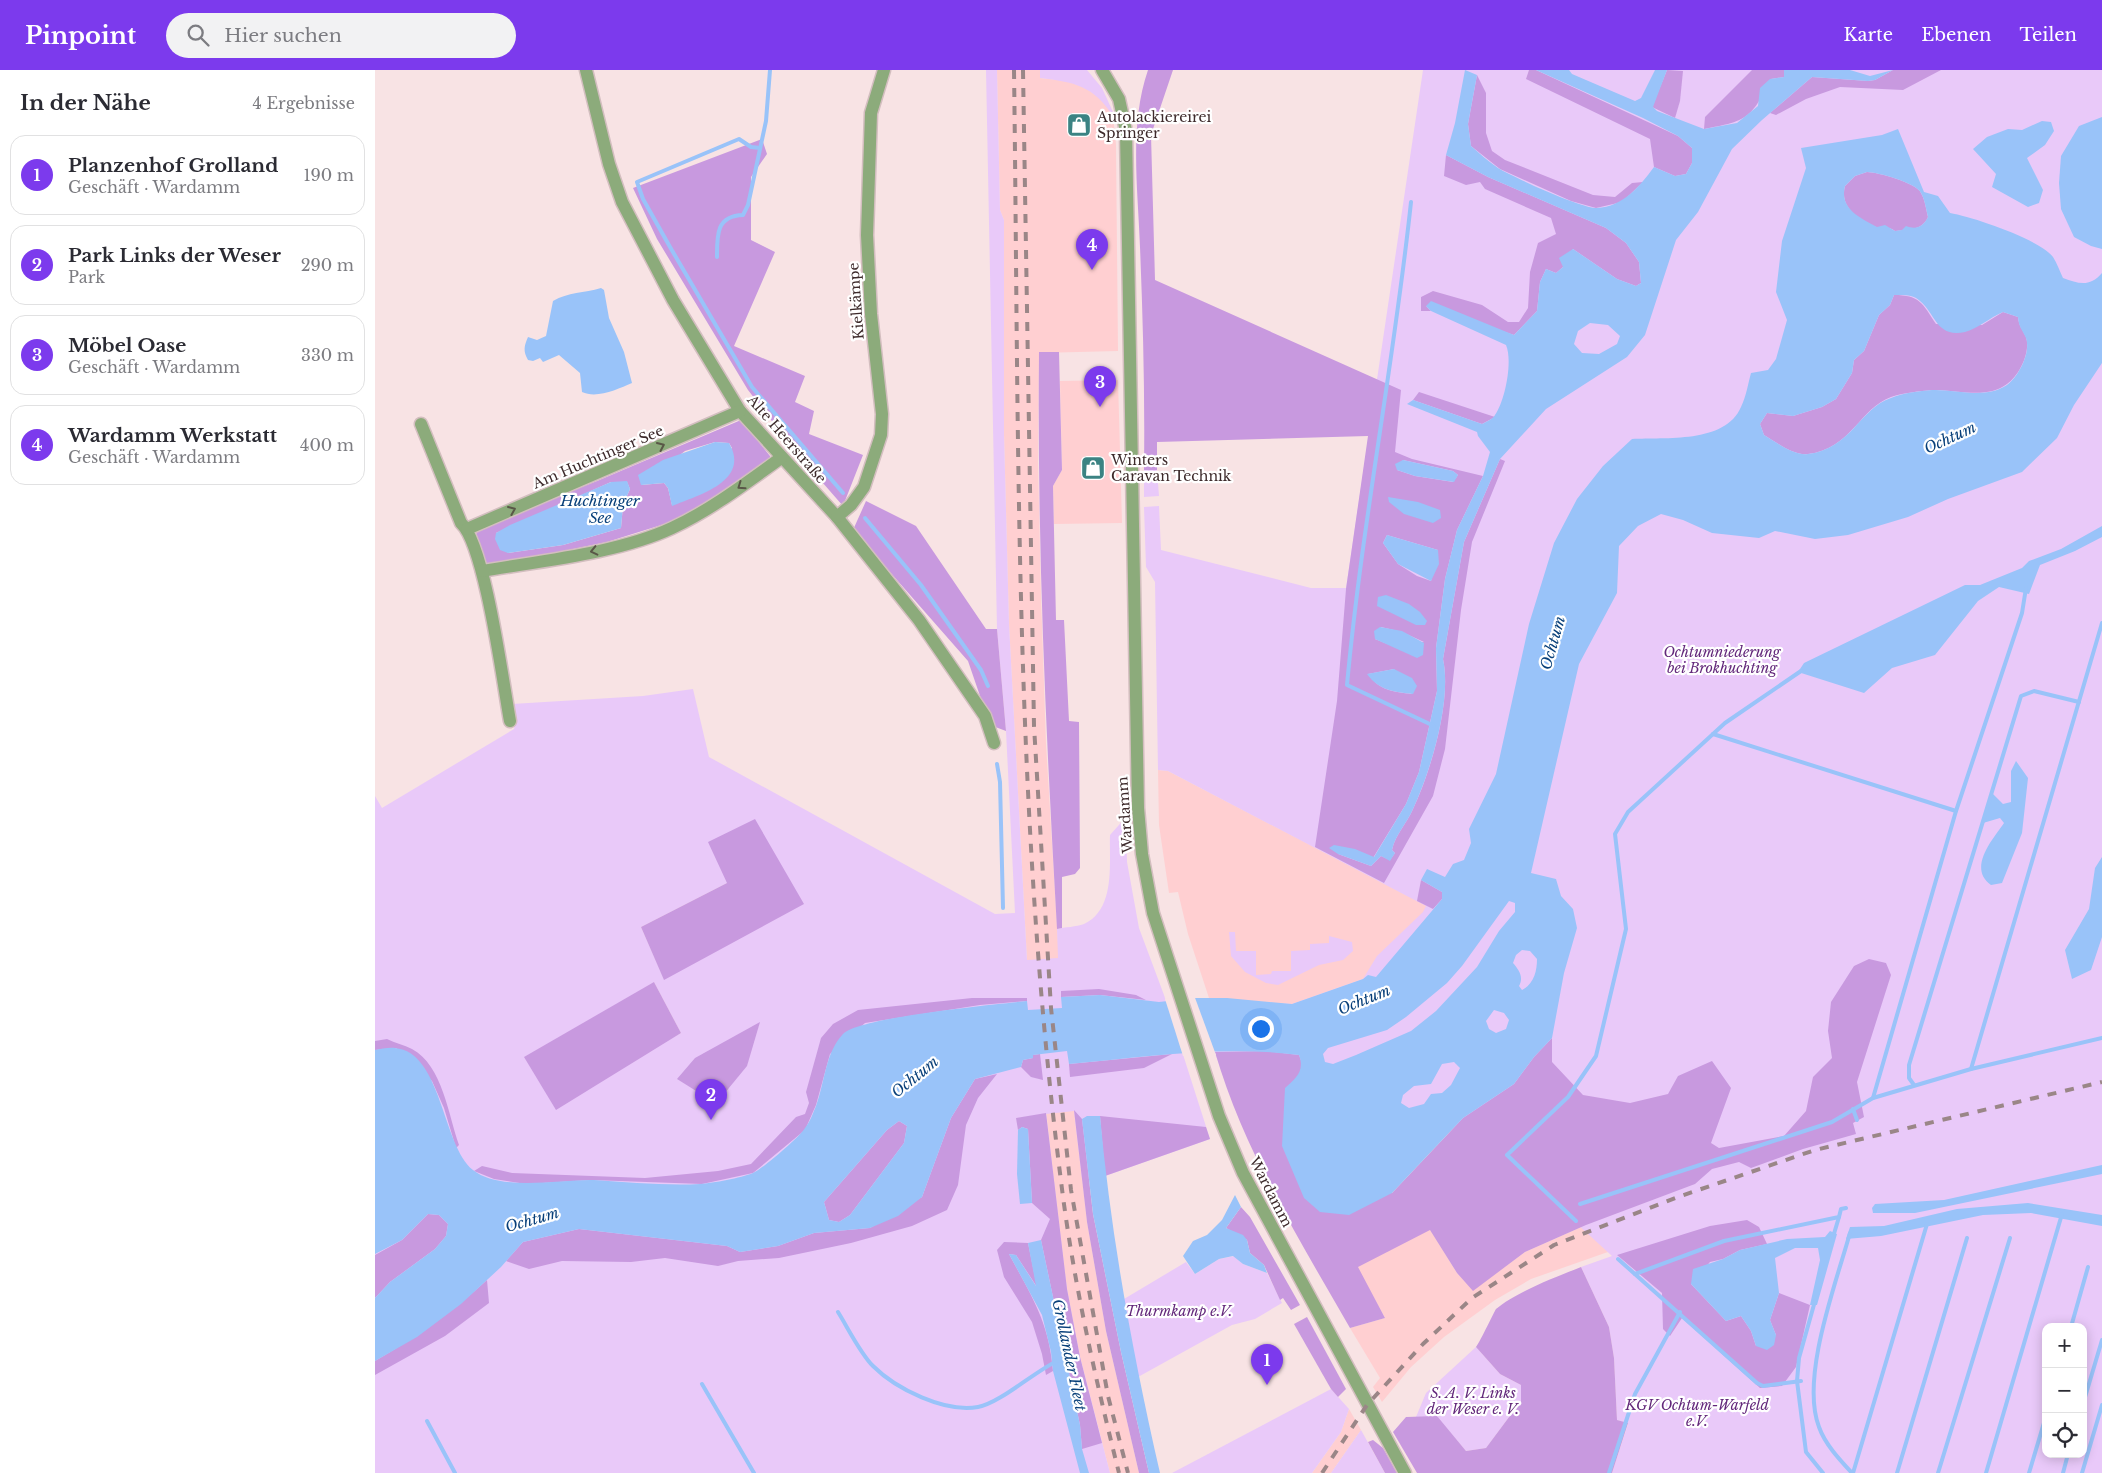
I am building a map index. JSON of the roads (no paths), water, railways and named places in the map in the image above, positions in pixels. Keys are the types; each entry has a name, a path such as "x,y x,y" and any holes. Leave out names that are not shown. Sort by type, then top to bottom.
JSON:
{"street":[{"name":"Alte Heerstraße","path":"586,70 609,164 622,202 673,300 740,411 837,517 919,620 985,716 994,743"},
{"name":"Kielkämpe","path":"837,517 851,505 864,487 881,435 882,414 871,314 867,236 871,113 884,70"},
{"name":"Wardamm","path":"1102,70 1119,99 1126,131 1138,827 1153,913 1201,1060 1243,1173 1405,1473"},
{"name":"Am Huchtinger See","path":"467,528 740,411"},
{"path":"421,424 461,523 467,528 482,571 510,722"},
{"path":"482,571 578,554 625,543 671,528 729,495 781,458"}],"water":[{"path":"1465,70 1477,75 1468,124 1471,146 1498,168 1517,178 1588,207 1606,207 1623,200 1637,188 1654,167 1675,176 1686,174 1692,163 1692,148 1678,136 1643,118 1536,70 1569,70 1572,74 1635,101 1641,98 1655,70 1667,70 1653,107 1657,111 1704,129 1737,123 1758,106 1760,88 1770,79 1784,77 1784,70 1850,70 1870,76 1893,70 1875,80 1868,81 1812,77 1732,149 1698,212 1676,240 1645,335 1627,357 1546,409 1500,459 1464,542 1443,659 1445,694 1442,714 1427,775 1413,809 1398,834 1392,850 1395,853 1390,861 1381,856 1371,866 1338,854 1329,848 1334,845 1355,849 1374,857 1406,804 1419,772 1437,691 1436,648 1445,579 1457,530 1483,476 1490,452 1477,432 1407,404 1413,400 1482,424 1493,418 1499,409 1505,391 1509,361 1506,345 1431,311 1426,306 1431,301 1514,335 1537,311 1540,282 1546,269 1556,273 1563,267 1559,258 1573,249 1617,279 1636,286 1641,283 1639,262 1626,243 1606,228 1488,177 1446,155 1455,123","holes":["1590,323 1608,325 1620,336 1617,344 1599,354 1582,353 1574,344 1578,331"]},
{"path":"2102,117 2102,249 2091,246 2074,237 2061,209 2059,183 2061,156 2079,126"},
{"path":"2042,121 2051,122 2054,131 2045,145 2027,158 2043,190 2039,203 2028,207 1992,187 1996,174 1973,149 1987,137 2008,129 2022,130"},
{"name":"Ochtum","path":"1898,129 1924,192 1938,196 1950,213 1989,224 2034,243 2053,257 2063,278 2084,283 2093,281 2102,273 2102,363 2074,405 2057,438 2022,472 1948,499 1908,517 1848,535 1815,539 1775,531 1759,538 1712,533 1683,520 1661,514 1638,526 1619,546 1617,593 1579,664 1531,873 1556,879 1561,896 1573,909 1577,928 1564,973 1552,1038 1534,1057 1514,1084 1463,1118 1392,1193 1349,1215 1320,1212 1304,1198 1282,1146 1285,1088 1300,1070 1301,1061 1299,1055 1242,1051 1184,1053 1069,1064 1067,1051 1033,1055 1033,1058 1023,1060 1021,1067 975,1079 951,1118 922,1197 898,1216 870,1228 814,1233 778,1246 740,1252 727,1246 579,1229 523,1242 501,1267 461,1304 417,1337 375,1361 375,1298 390,1282 435,1249 446,1236 448,1224 439,1215 428,1214 402,1240 375,1254 375,1050 395,1048 411,1053 423,1065 440,1101 454,1141 463,1158 473,1170 485,1177 514,1183 594,1180 660,1184 700,1184 741,1177 757,1171 772,1160 802,1132 816,1106 832,1050 843,1034 854,1028 874,1022 930,1012 1027,1001 1028,1010 1062,1008 1061,997 1100,995 1159,1002 1194,998 1227,998 1292,1004 1363,979 1368,975 1376,977 1442,899 1442,892 1421,880 1427,869 1445,877 1453,864 1464,860 1471,843 1469,829 1496,774 1529,624 1554,543 1577,499 1603,466 1632,439 1693,436 1708,433 1722,427 1733,419 1743,403 1751,373 1768,370 1776,359 1787,320 1776,292 1782,241 1806,168 1801,148 1882,135","holes":["1872,172 1896,179 1918,189 1928,217 1919,227 1906,226 1902,230 1895,231 1885,225 1877,227 1864,220 1853,212 1845,201 1845,186 1855,176","1894,295 1911,296 1925,306 1942,328 1948,332 1955,333 1970,330 2003,312 2018,317 2026,338 2027,350 2020,370 2007,385 1989,392 1970,393 1932,390 1891,398 1871,410 1845,437 1823,451 1808,454 1797,453 1764,435 1760,424 1767,413 1793,416 1822,407 1836,399 1852,373 1854,360 1864,351 1879,315 1890,305","1509,901 1515,903 1515,912 1499,931 1477,967 1436,1011 1411,1031 1333,1064 1325,1062 1323,1054 1328,1048 1387,1030 1447,983 1462,966","1522,950 1530,951 1537,959 1534,977 1522,990 1519,986 1520,974 1513,963 1516,955","1494,1010 1504,1013 1509,1020 1506,1029 1496,1033 1489,1029 1486,1021","1454,1062 1460,1068 1451,1085 1442,1093 1431,1094 1424,1104 1409,1108 1401,1103 1403,1095 1414,1086 1431,1084 1442,1064","899,1121 907,1126 904,1143 850,1215 839,1222 829,1220 824,1202 887,1130"]},
{"path":"601,288 604,290 609,318 624,352 632,383 601,394 588,394 582,392 580,373 559,355 543,362 540,358 533,361 528,360 525,354 525,346 528,337 537,340 546,336 553,301 570,294"},
{"name":"Huchtinger See","path":"715,442 729,443 734,456 733,467 728,477 719,485 672,506 668,488 664,483 641,485 638,475 663,460"},
{"path":"1403,460 1453,471 1458,475 1454,482 1415,476 1397,470 1395,464"},
{"name":"Huchtinger See","path":"627,481 630,489 623,505 621,528 563,545 508,553 500,550 495,539 496,533 510,525 611,482"},
{"path":"1388,497 1418,502 1440,510 1441,518 1433,523 1404,514 1389,502"},
{"path":"2102,526 2102,537 2075,551 2040,565 2029,594 1999,587 1978,601 1935,655 1892,668 1864,693 1798,672 1804,663 1965,585 1980,585 2022,568 2029,561 2061,549"},
{"path":"1387,535 1438,550 1439,564 1431,581 1398,564 1383,543"},
{"path":"1386,595 1409,604 1420,612 1427,621 1425,625 1416,625 1377,606 1378,597"},
{"path":"1380,627 1402,631 1424,643 1423,655 1417,658 1375,639 1374,631"},
{"path":"1394,669 1412,678 1417,686 1413,694 1381,687 1367,674"},
{"path":"2016,761 2028,778 2022,833 2002,883 1991,885 1984,878 1981,870 1982,862 1989,845 2004,823 2000,818 1983,823 1992,793 2003,804 2011,802 2011,771"},
{"path":"2102,857 2102,937 2091,970 2072,979 2065,950 2089,909 2095,868"},
{"path":"1087,1116 1100,1116 1110,1206 1124,1296 1160,1473 1149,1473 1121,1352 1093,1214 1082,1119"},
{"path":"1022,1127 1028,1129 1032,1203 1020,1204 1017,1174 1018,1130"},
{"path":"2102,1165 2102,1174 1915,1213 1873,1213 1872,1208 1875,1204 1944,1200"},
{"path":"1235,1195 1241,1207 1226,1228 1243,1235 1247,1240 1250,1253 1264,1265 1267,1273 1243,1264 1233,1256 1219,1259 1195,1274 1183,1256 1193,1241 1207,1235 1222,1220"},
{"path":"2028,1203 2102,1215 2102,1226 2031,1213 1983,1215 1881,1236 1846,1239 1850,1227 1884,1226 1957,1209"},
{"path":"1830,1231 1837,1234 1817,1305 1810,1305 1820,1260 1818,1248 1795,1248 1775,1258 1779,1293 1770,1320 1776,1335 1774,1345 1767,1350 1756,1346 1751,1331 1741,1316 1726,1321 1691,1284 1693,1269 1723,1259 1740,1250 1787,1239 1825,1237"},
{"path":"1041,1240 1080,1425 1082,1449 1089,1473 1080,1473 1053,1371 1051,1352 1042,1315 1009,1254 1016,1255 1036,1286 1028,1243"}],"waterway":[{"path":"717,257 717,241 720,228 728,219 743,215 748,205 766,121 770,70"},
{"path":"760,148 751,147 739,139 637,182 643,199 752,387 843,493"},
{"path":"1411,202 1396,323 1353,624 1347,685 1434,726"},
{"path":"865,518 921,585 981,670 988,686"},
{"path":"1873,1098 1956,811 2022,613 2026,588"},
{"path":"1971,1069 2102,623"},
{"path":"1576,1221 1507,1155 1568,1097 1596,1056 1626,929 1615,834 1628,812 1725,723 1801,671"},
{"path":"1914,1085 1909,1078 1909,1065 2021,696 2034,691 2079,702"},
{"path":"1713,734 1956,811"},
{"path":"997,764 1000,782 1003,908"},
{"path":"1580,1204 1832,1122 1873,1098 1971,1069 2102,1038"},
{"path":"1853,1109 1857,1120"},
{"path":"1635,1274 1724,1241 1839,1217 1841,1209 1846,1208"},
{"path":"1986,1473 2062,1214"},
{"path":"1833,1237 1839,1217"},
{"path":"1853,1473 1927,1224"},
{"path":"1850,1233 1822,1330 1814,1383 1814,1407 1819,1427 1825,1439 1852,1473"},
{"path":"1897,1473 1967,1238"},
{"path":"1938,1473 2010,1238"},
{"path":"1618,1259 1757,1383 1763,1386 1801,1381"},
{"path":"2072,1323 2088,1267"},
{"path":"1815,1301 1799,1358 1797,1381 1806,1452 1823,1473"},
{"name":"Grollander Fleet","path":"838,1312 863,1354 873,1366 894,1383 936,1403 965,1408 987,1404 1007,1394 1057,1361"},
{"path":"1609,1473 1635,1394 1680,1312"},
{"path":"2087,1391 2102,1340"},
{"path":"702,1384 754,1473"},
{"path":"2082,1473 2102,1405"},
{"path":"427,1421 455,1473"},
{"path":"2029,1473 2042,1429"},
{"path":"2063,1473 2067,1458"}],"railway":[{"path":"1014,70 1022,626 1035,904 1046,1043 1066,1218 1085,1328 1119,1473"},
{"path":"1023,70 1034,726 1051,1008 1071,1190 1108,1396 1128,1473"},
{"path":"1322,1473 1367,1405 1423,1344 1472,1298 1554,1245 1678,1197 1815,1150 2102,1082"}],"place":[{"name":"Autolackiereirei Springer","path":"1079,125"},
{"name":"Wardamm Werkstatt","path":"1092,270"},
{"name":"Möbel Oase","path":"1100,407"},
{"name":"Winters Caravan Technik","path":"1093,468"},
{"name":"Park Links der Weser","path":"711,1120"},
{"name":"Planzenhof Grolland","path":"1267,1385"}],"park label":[{"name":"Ochtumniederung bei Brokhuchting","path":"1722,660"},
{"name":"Thurmkamp e.V.","path":"1179,1311"},
{"name":"S. A. V. Links der Weser e. V.","path":"1473,1402"},
{"name":"KGV Ochtum-Warfeld e.V.","path":"1697,1414"}]}
